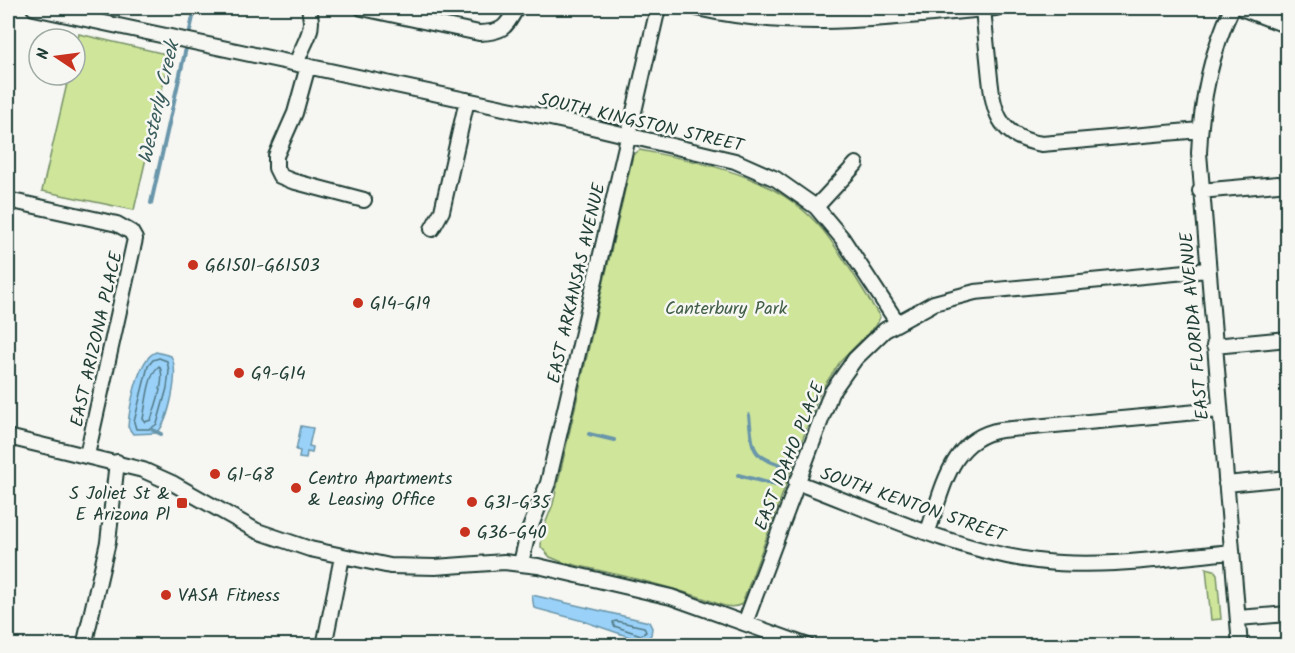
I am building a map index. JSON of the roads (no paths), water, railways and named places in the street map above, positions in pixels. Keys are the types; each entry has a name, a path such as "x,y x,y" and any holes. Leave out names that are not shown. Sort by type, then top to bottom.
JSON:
{"street":[{"name":"SOUTH KINGSTON STREET","path":"34,8 178,40 302,59 467,100 628,135 735,161 757,169 786,185 816,207 842,238 897,322"},
{"path":"362,8 416,13 479,33 506,28 516,9"},
{"name":"EAST ARKANSAS AVENUE","path":"522,563 528,533 548,483 658,8"},
{"path":"697,8 761,20 805,22 990,8 992,102 1001,123 1018,138 1042,144 1200,130"},
{"name":"EAST FLORIDA AVENUE","path":"1232,8 1209,74 1200,130 1200,191 1240,645"},
{"path":"1241,8 1287,26"},
{"path":"309,10 312,20 302,59 295,113 276,156 276,168 280,176 292,181 364,200"},
{"path":"432,229 442,211 467,100"},
{"path":"816,207 856,164"},
{"path":"1200,191 1278,184"},
{"name":"EAST ARIZONA PLACE","path":"8,200 117,224 131,232 135,238 135,250 87,455"},
{"path":"897,322 934,303 975,292 1207,270"},
{"name":"EAST IDAHO PLACE","path":"746,623 822,412 842,376 869,344 897,322"},
{"path":"1214,346 1287,339"},
{"path":"928,531 955,458 965,446 984,434 1001,430 1220,410"},
{"path":"8,437 117,462 160,477 267,535 342,557 405,567 522,563 655,592 808,645"},
{"path":"84,645 108,542 117,462"},
{"path":"1226,484 1287,478"},
{"name":"SOUTH KENTON STREET","path":"796,482 996,554 1057,563 1098,564 1232,552"},
{"path":"322,645 342,557"},
{"path":"1238,618 1287,614"}],"water":[{"path":"156,352 171,356 173,363 174,384 169,408 157,433 133,434 128,427 139,374 150,356"},
{"path":"301,426 313,428 309,446 313,447 312,453 307,452 306,459 299,458 300,451 296,450"},
{"path":"532,595 649,622 652,628 651,635 644,642 583,621 534,608"}],"waterway":[{"name":"Westerly Creek","path":"151,203 195,8"},
{"path":"749,415 751,437 756,450 766,459 787,467"},
{"path":"153,430 161,434"},
{"path":"589,434 614,440"},
{"path":"738,475 780,486"}],"place":[{"name":"G61501-G61503","path":"193,265"},
{"name":"G14-G19","path":"358,303"},
{"name":"G9-G14","path":"239,373"},
{"name":"G1-G8","path":"215,474"},
{"name":"Centro Apartments & Leasing Office","path":"296,488"},
{"name":"G31-G35","path":"472,502"},
{"name":"S Joliet St & E Arizona Pl","path":"182,503"},
{"name":"G36-G40","path":"465,532"},
{"name":"VASA Fitness","path":"166,595"}],"park label":[{"name":"Canterbury Park","path":"726,308"}]}
